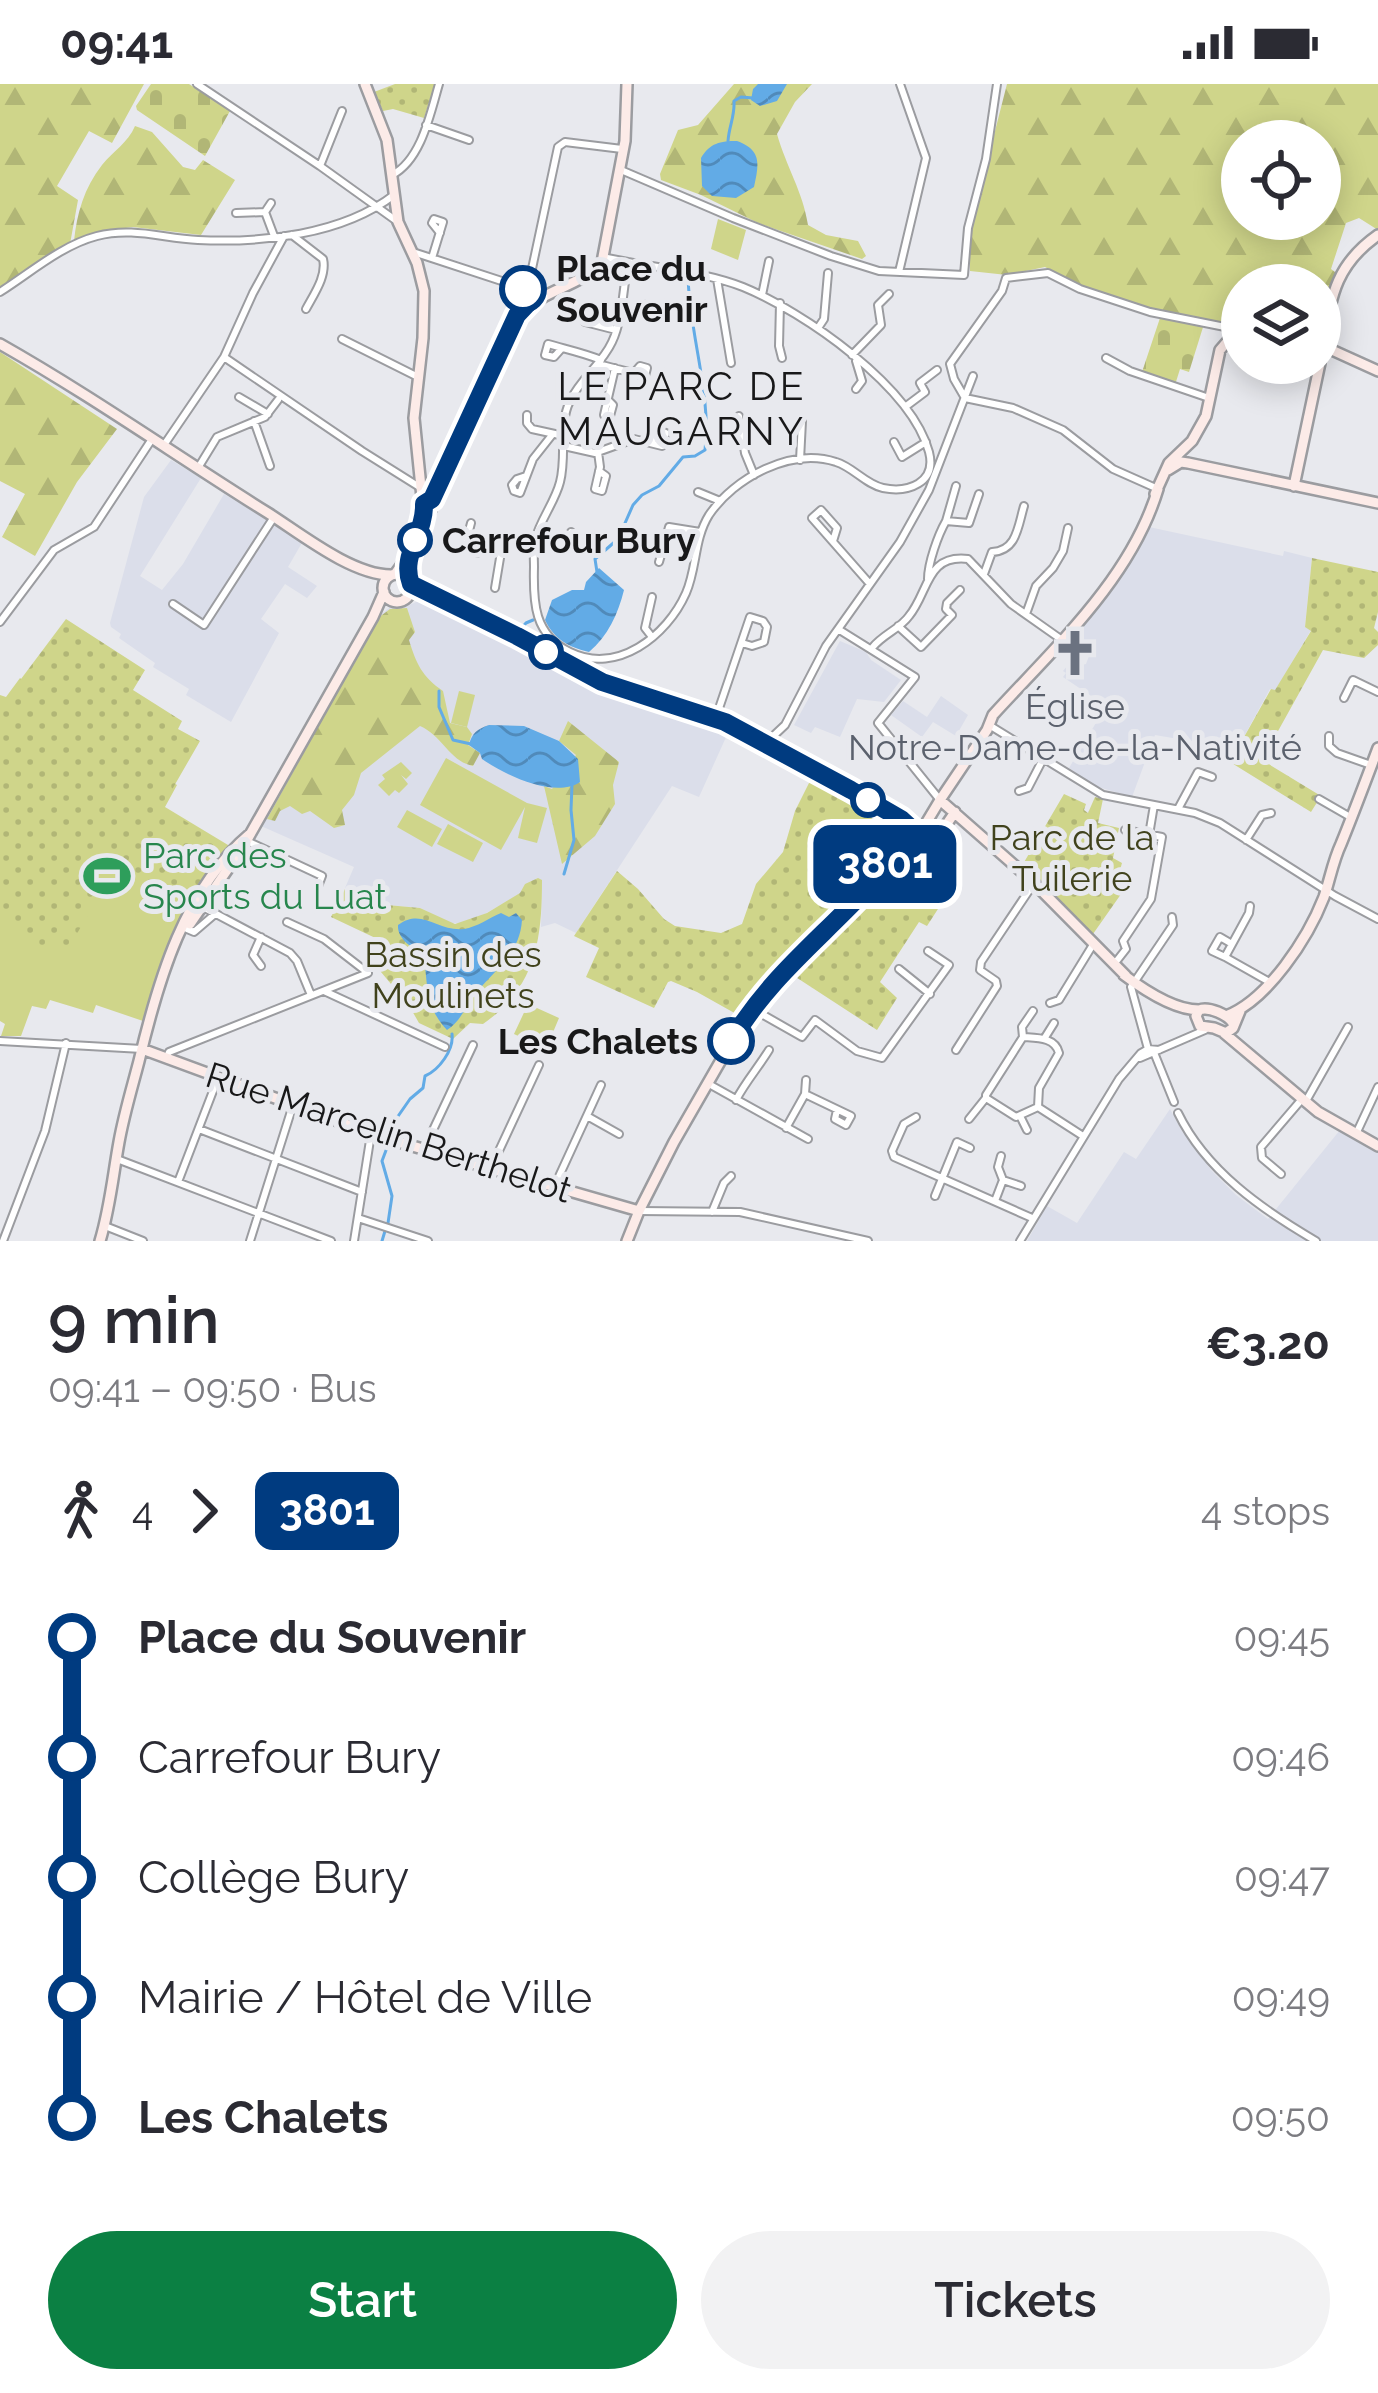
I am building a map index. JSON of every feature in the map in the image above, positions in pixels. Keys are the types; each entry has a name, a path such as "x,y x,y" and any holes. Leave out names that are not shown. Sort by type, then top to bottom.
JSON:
{"main road":[{"path":"365,84 387,140 398,222 424,291 414,428 424,517"},
{"path":"424,504 432,499 517,315 533,295 598,267 624,149 627,84"},
{"path":"1341,274 1378,236"},
{"path":"100,1241 122,1124 164,968 231,851 247,838 373,616 383,589 408,555 533,295"},
{"path":"0,344 323,548 369,572 394,602"},
{"path":"908,825 923,827 993,715 1062,640 1127,555 1165,473 1200,428 1221,350"},
{"path":"1341,352 1376,368"},
{"path":"1294,486 1315,384"},
{"path":"1182,457 1378,503"},
{"path":"408,555 408,597"},
{"path":"369,572 409,581 609,685 715,720 774,746 933,844 953,815"},
{"path":"373,616 394,602 423,596 499,631 589,682 715,720"},
{"path":"1229,1025 1290,958 1323,898 1378,748"},
{"path":"940,800 1130,979 1186,1009 1200,1023 1229,1025"},
{"path":"627,1241 706,1083 752,1008 782,971 864,892 908,825"},
{"path":"175,946 199,904"},
{"path":"1200,1023 1208,1008 1229,1025 1245,1050 1304,1099 1378,1146"},
{"name":"Rue Marcelin Berthelot","path":"142,1049 423,1151 639,1211"}],"street":[{"path":"197,84 398,222"},
{"path":"392,175 407,167 439,84"},
{"path":"899,272 926,158 900,84"},
{"path":"620,170 879,271 964,275 968,228 998,84"},
{"path":"320,166 342,111"},
{"path":"426,125 469,140"},
{"path":"533,295 530,278 558,147 565,142 624,149"},
{"path":"0,292 70,247 99,235 135,231 196,240 288,235 349,220 394,195"},
{"path":"265,212 272,203"},
{"path":"236,213 265,212"},
{"path":"265,212 274,236"},
{"path":"432,258 440,233"},
{"path":"288,235 325,264 306,309"},
{"path":"163,446 224,357 253,293 288,235"},
{"path":"412,252 533,295"},
{"path":"602,257 717,279 780,304 853,356 904,408 926,442 931,462 928,476 909,488 880,488 829,460 800,460 754,475 720,501 700,532 686,593 674,613 640,647 598,660 573,654 546,636 534,608 535,540 562,478 566,411 613,341 628,262"},
{"path":"762,296 769,261"},
{"path":"1158,489 1113,469 1064,430 1013,408 965,398 950,364 1002,291 1006,278 1048,272 1102,298 1221,325"},
{"path":"818,328 824,319 828,274"},
{"path":"717,279 731,363"},
{"path":"853,356 881,325 878,305 889,294"},
{"path":"780,304 782,358"},
{"path":"620,310 634,313"},
{"path":"585,322 616,330"},
{"path":"342,339 418,377"},
{"path":"562,348 634,373"},
{"path":"853,356 862,381 856,388"},
{"path":"224,357 422,489"},
{"path":"1106,358 1209,398"},
{"path":"607,399 615,368"},
{"path":"904,408 925,392 920,383 937,370"},
{"path":"774,746 818,659 900,542 929,490 973,376"},
{"path":"239,397 268,414"},
{"path":"197,469 217,437 268,414 278,400"},
{"path":"527,415 532,429 584,453 634,439 650,442"},
{"path":"739,416 754,475"},
{"path":"800,460 802,421"},
{"path":"254,422 270,466"},
{"path":"526,476 552,435"},
{"path":"0,622 54,550 94,527 152,439"},
{"path":"894,442 902,457 926,442"},
{"path":"598,452 599,471"},
{"path":"872,648 913,612 937,562 938,535 956,486"},
{"path":"698,491 720,501"},
{"path":"946,521 969,523 979,494"},
{"path":"984,574 992,551 1012,544 1024,506"},
{"path":"832,541 837,528 821,510 812,518 832,541 870,584"},
{"path":"172,604 204,625 274,517"},
{"path":"470,523 465,546 470,552 482,553 520,540 566,546 571,532"},
{"path":"659,562 670,527 700,532"},
{"path":"1026,614 1036,586 1064,551 1068,527"},
{"path":"495,588 502,546"},
{"path":"937,562 968,559 1010,604 1062,640"},
{"path":"898,626 921,647 952,615 947,603 960,590"},
{"path":"652,597 645,628 652,637"},
{"path":"715,720 750,617 763,620 767,627 764,642 742,643"},
{"path":"838,629 915,677 878,723 940,800"},
{"path":"1344,698 1353,680 1378,692"},
{"path":"989,725 1102,794 1207,817 1378,919"},
{"path":"1329,736 1337,753 1372,766"},
{"path":"1019,791 1028,788 1043,759"},
{"path":"1177,810 1198,772 1212,777"},
{"path":"1319,799 1352,818"},
{"path":"1149,835 1154,805"},
{"path":"1246,839 1262,815 1271,813"},
{"path":"1114,964 1125,952 1123,941 1151,899 1162,837 1125,830"},
{"path":"247,838 322,876 317,890"},
{"path":"956,1050 997,986 980,970 980,962 1032,884"},
{"path":"199,904 279,945 297,961 311,995"},
{"path":"1225,957 1250,906"},
{"path":"187,929 194,932 215,914"},
{"path":"1172,917 1173,925 1130,979 1174,1102"},
{"path":"167,1058 169,1052 368,973 324,939 287,922"},
{"path":"261,937 253,955 261,966"},
{"path":"1232,944 1220,937 1212,951 1271,983"},
{"path":"1051,1003 1059,1000 1093,944"},
{"path":"928,951 949,964"},
{"path":"752,1008 802,1037 815,1021 857,1051 882,1058 955,956"},
{"path":"899,969 929,994"},
{"path":"324,991 446,1047"},
{"path":"969,1119 1023,1036 1022,1027 1033,1011"},
{"path":"1044,1039 1054,1023"},
{"path":"1020,1241 1119,1079 1137,1059 1200,1023"},
{"path":"1281,1174 1262,1158 1261,1147 1304,1099 1348,1027"},
{"path":"1023,1036 1055,1043 1059,1053 1039,1088 1038,1107"},
{"path":"0,1041 142,1049"},
{"path":"4,1241 52,1105 66,1043"},
{"path":"423,1151 473,1045"},
{"path":"736,1100 769,1050"},
{"path":"490,1170 538,1065"},
{"path":"178,1182 218,1078"},
{"path":"786,1128 806,1094 806,1080"},
{"path":"706,1083 808,1139"},
{"path":"553,1188 601,1085"},
{"path":"1356,1134 1378,1087"},
{"path":"806,1094 837,1110"},
{"path":"986,1098 1011,1115 1038,1107"},
{"path":"250,1241 293,1105"},
{"path":"1038,1107 1083,1136"},
{"path":"1178,1114 1206,1153 1248,1197 1316,1241"},
{"path":"587,1116 619,1134"},
{"path":"1020,1116 1027,1130"},
{"path":"916,1117 904,1124 892,1154 1033,1218"},
{"path":"199,1130 362,1192"},
{"path":"354,1241 371,1134"},
{"path":"934,1196 957,1142 970,1148"},
{"path":"1001,1156 998,1167 1004,1180 1021,1186"},
{"path":"117,1159 331,1241"},
{"path":"712,1211 731,1176"},
{"path":"995,1201 1004,1180"},
{"path":"639,1211 740,1213 868,1241"},
{"path":"358,1218 428,1241"},
{"path":"105,1226 143,1241"}],"shaded area":[{"path":"171,460 201,478 140,576 162,590 224,494 303,541 288,567 317,586 307,598 285,584 261,619 279,633 231,722 186,695 189,689 153,667 155,663 119,638 121,634 110,623 144,497"},
{"path":"1149,527 1312,558 1305,626 1311,630 1241,742 1155,735 1132,797 1095,786 1069,768 1106,706 1063,677 1063,671 1070,663 1086,664 1089,656 1068,640 1105,592 1109,594"},
{"path":"421,600 483,627 571,680 727,735 699,797 672,786 576,933 555,923 541,927 542,881 478,918 451,923 420,908 376,904 345,888 354,867 261,826 378,617 390,607 402,608"},
{"path":"840,641 866,652 901,680 884,702 857,699 840,737 815,727 811,733 794,725"},
{"path":"941,696 968,715 956,736 933,722 922,737 891,715 903,701 927,717"},
{"path":"1170,1109 1212,1171 1268,1219 1340,1130 1378,1151 1378,1241 1027,1241 1047,1206 1077,1223 1124,1152 1136,1159"}],"green space":[{"path":"0,84 144,84 112,143 89,131 57,186 78,200 70,244 0,288"},
{"path":"151,84 189,84 230,111 205,156 137,110"},
{"path":"395,84 435,84 424,118 393,109 383,111 374,92"},
{"path":"734,84 812,84 795,102 777,134 808,225 826,235 858,241 866,256 862,259 758,223 661,180 678,130 698,125"},
{"path":"1007,84 1378,84 1378,230 1359,218 1346,223 1341,238 1341,120 1221,120 1221,240 1340,240 1333,264 1221,264 1221,323 1150,310 1082,287 1045,267 1007,275 970,271 970,229"},
{"path":"135,126 152,132 183,167 195,170 203,160 235,180 201,235 133,227 74,241 90,183"},
{"path":"718,219 746,230 738,260 711,249"},
{"path":"1160,318 1204,324 1189,372 1180,369 1175,385 1142,372"},
{"path":"0,352 117,429 77,482 35,556 2,537 25,494 0,481"},
{"path":"1312,558 1378,572 1374,628 1378,645 1364,658 1323,650 1262,760 1321,796 1311,812 1230,762 1311,631 1305,627"},
{"path":"407,608 415,632 409,640 414,656 425,675 443,691 450,723 467,727 472,734 468,745 480,753 473,766 420,726 361,773 354,795 342,810 345,825 334,828 310,811 302,814 290,806 275,821 267,819 378,618 390,609"},
{"name":"Parc des Sports du Luat","path":"66,619 145,670 133,690 182,721 178,729 200,741 162,807 226,846 183,904 116,867 65,954 15,937 17,929 0,923 0,696 6,699"},
{"name":"Parc des Sports du Luat","path":"20,678 177,785 165,807 233,848 172,938 143,1021 96,1005 93,1013 50,1000 46,1009 32,1006 21,1036 1,1036 5,1024 0,1021 0,695 6,697"},
{"path":"459,691 475,695 467,727 451,723"},
{"path":"568,721 619,762 613,785 615,804 595,836 562,864 544,786 552,789 576,755 559,741"},
{"path":"446,758 527,803 547,808 537,843 518,838 525,807 501,850 420,805"},
{"path":"401,762 412,773 406,779 401,775 408,784 389,796 378,785 385,779 382,775"},
{"path":"811,779 839,798 877,812 864,828 878,837 874,853 880,860 851,896 748,995 738,1015 671,981 654,1008 586,977 599,948 574,936 617,871 675,926 721,933 742,924 756,884 783,852"},
{"name":"Parc de la Tuilerie","path":"1064,794 1086,804 1088,813 1095,797 1103,799 1098,823 1119,828 1113,858 1122,863 1118,877 1126,887 1093,934 1023,864"},
{"path":"407,810 442,829 432,847 397,827"},
{"path":"448,824 483,843 473,862 437,844"},
{"path":"914,838 924,843 914,865 926,874 924,879 947,895 927,926 919,922 880,982 897,998 877,1030 788,972 866,897"},
{"name":"Bassin des Moulinets","path":"538,878 542,880 540,923 525,978 501,1010 483,1024 470,1023 453,1039 419,1023 399,988 376,966 405,952 331,917 345,889 376,904 420,908 455,924 487,913"},
{"path":"528,1004 559,1018 546,1049 514,1034"}],"water":[{"path":"758,84 787,84 777,101 760,106 751,100"},
{"path":"737,141 757,159 754,187 736,198 712,196 702,186 701,158 716,144"},
{"path":"599,568 624,590 611,624 589,652 563,641 545,620 552,600 584,590"},
{"path":"489,725 524,726 559,741 578,759 580,782 570,787 544,786 482,759 469,745 476,732"},
{"name":"Bassin des Moulinets","path":"501,913 509,917 516,913 522,920 517,942 447,1030 430,1002 423,954 403,939 398,925 415,918 464,929"}],"waterway":[{"path":"728,141 734,101 753,98"},
{"path":"597,572 595,559 618,539 633,505 659,486 683,457 705,450 705,408 688,276"},
{"path":"518,632 533,620"},
{"path":"439,691 439,707 453,740 471,744"},
{"path":"564,874 574,840 572,784"},
{"path":"387,1132 423,1088 425,1076 444,1059 452,1034"},
{"path":"388,1145 382,1161 392,1196 388,1223"},
{"path":"382,1241 385,1231"}],"bus line":[{"name":"3801","path":"523,289 534,297 517,315 432,499 424,504 423,524 408,555 411,584 602,682 725,722 912,829 864,892 782,971 731,1041"}],"place":[{"name":"Place du Souvenir","path":"523,289"},
{"name":"Carrefour Bury","path":"415,540"},
{"name":"Église Notre-Dame-de-la-Nativité","path":"1075,653"},
{"name":"Parc des Sports du Luat","path":"107,876"},
{"name":"Les Chalets","path":"731,1041"}],"district":[{"name":"LE PARC DE MAUGARNY","path":"682,408"}]}
